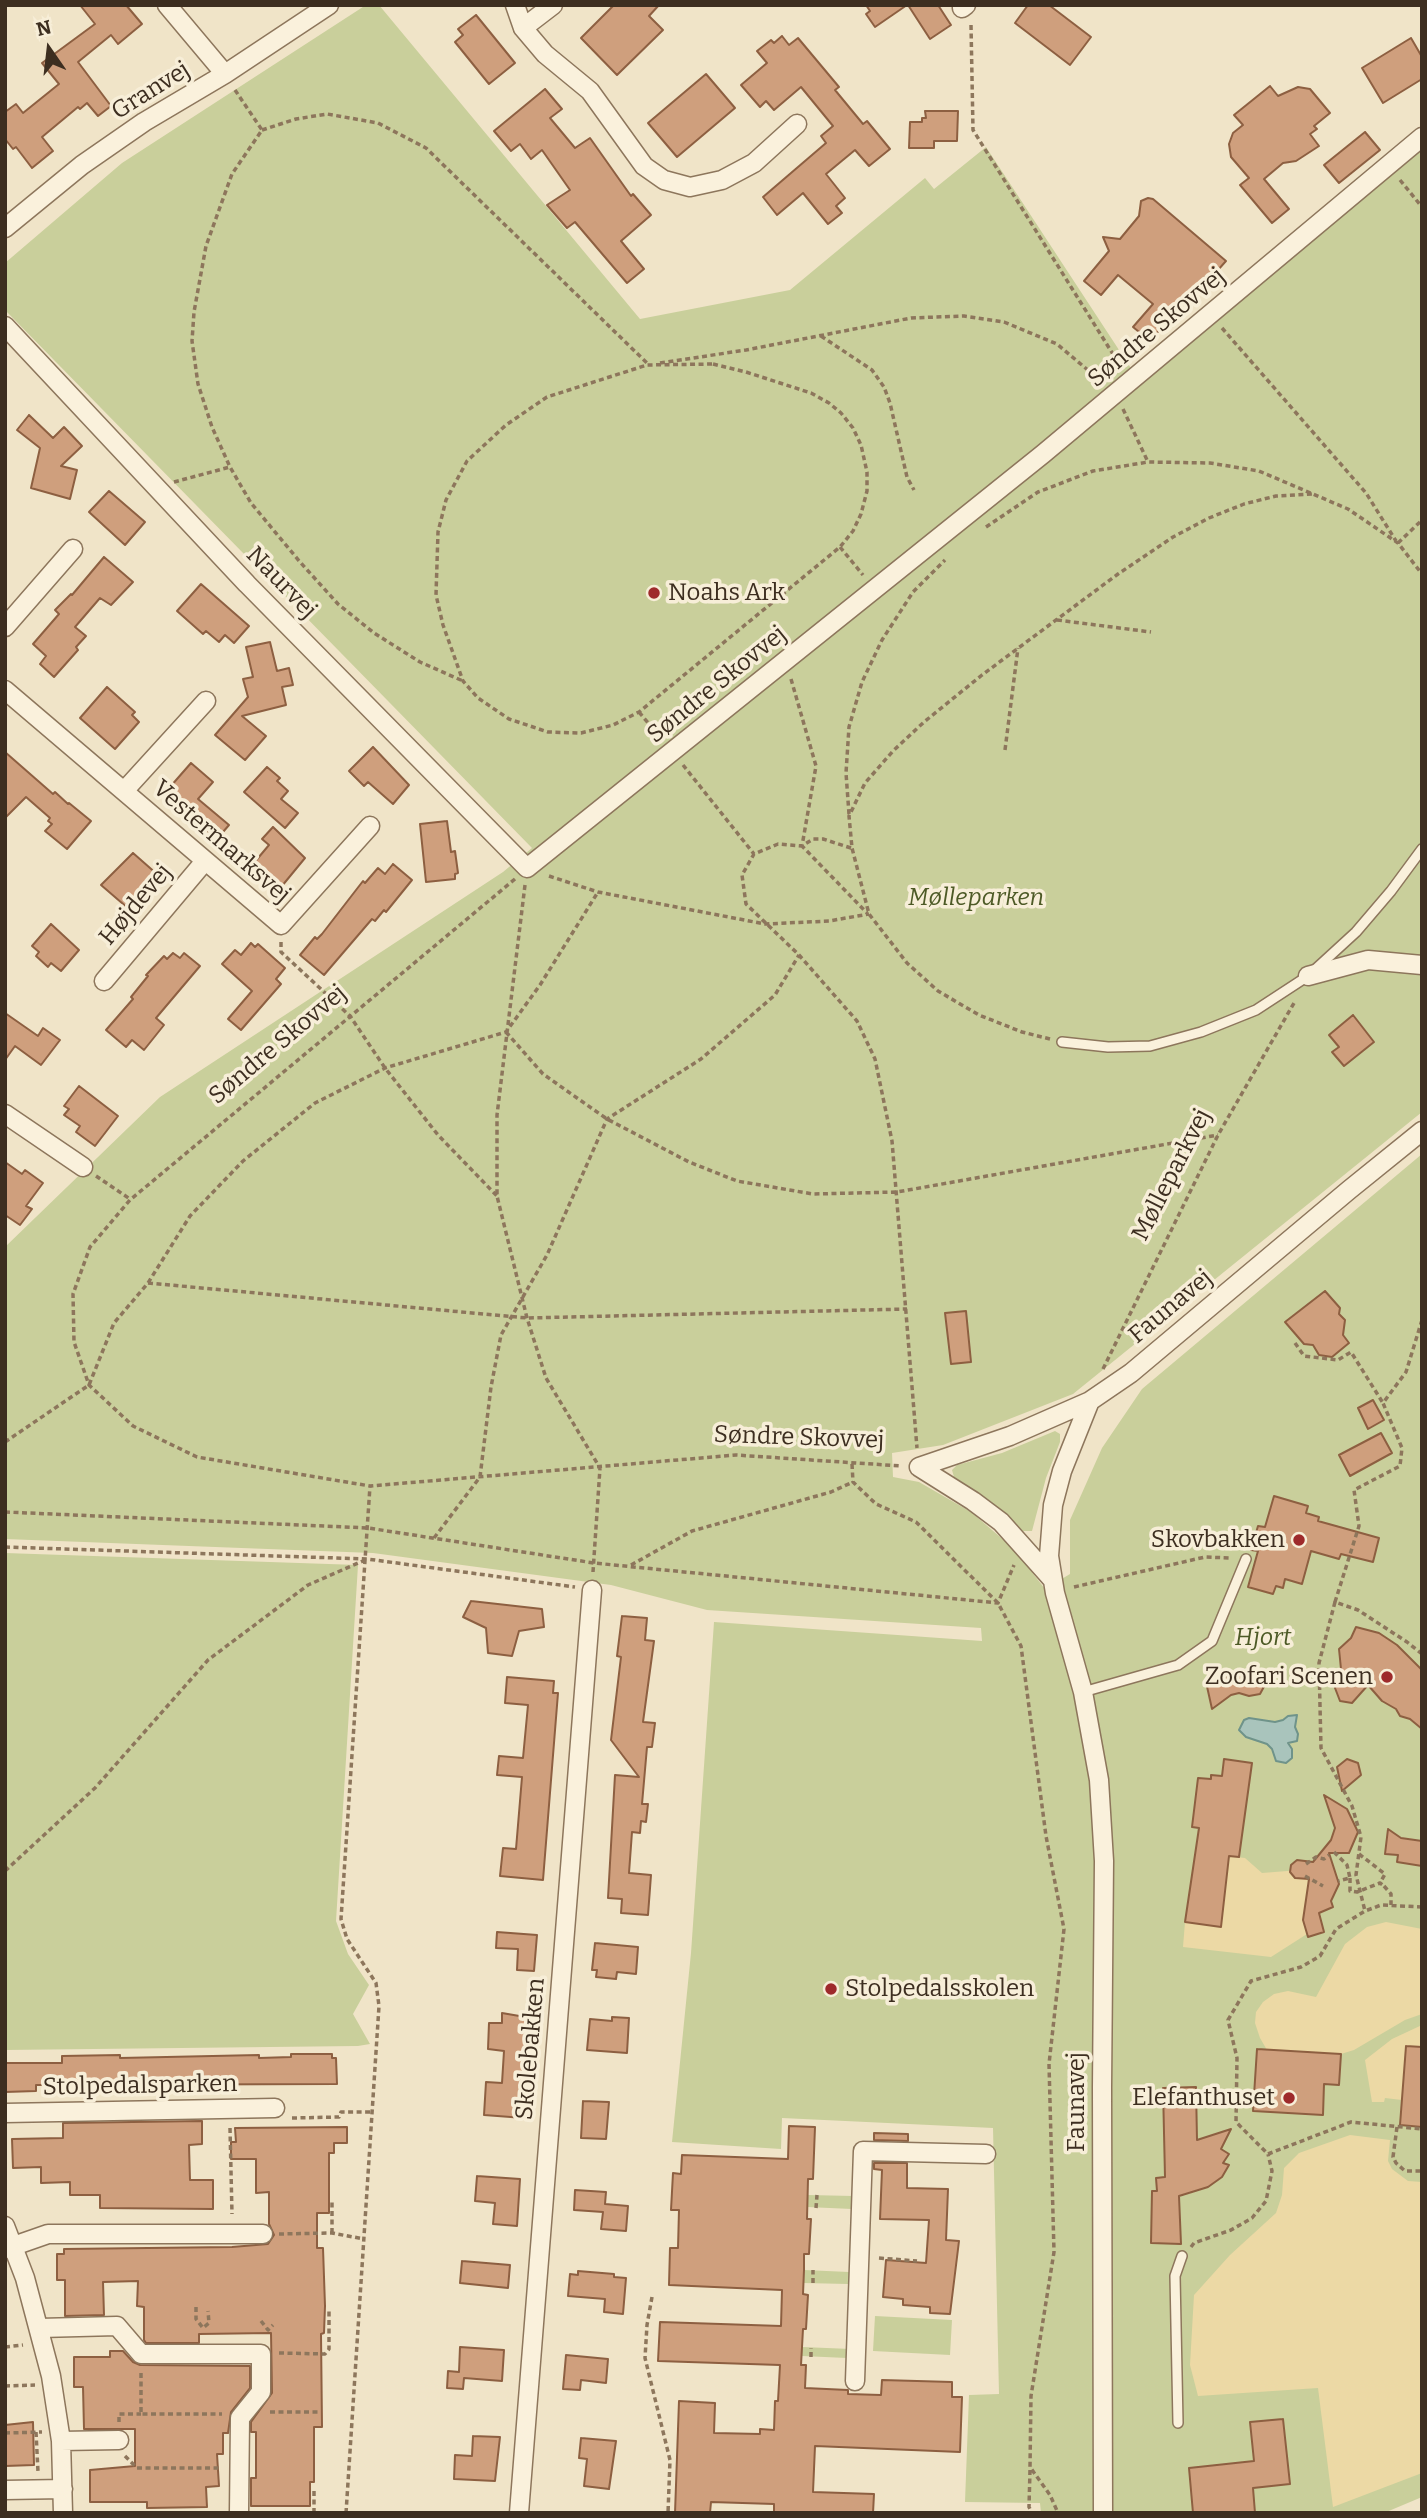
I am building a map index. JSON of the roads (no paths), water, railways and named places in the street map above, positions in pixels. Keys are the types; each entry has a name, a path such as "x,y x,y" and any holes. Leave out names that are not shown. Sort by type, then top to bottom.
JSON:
{"street":[{"path":"167,5 225,74"},
{"name":"Granvej","path":"5,228 82,165 144,121 225,74 329,5"},
{"path":"515,5 523,28 545,54 590,90 644,166 664,180 690,187 722,180 754,163 797,124"},
{"path":"523,28 553,5"},
{"name":"Søndre Skovvej","path":"527,868 1130,382 1422,137"},
{"name":"Naurvej","path":"5,326 247,584 527,868"},
{"path":"5,627 72,549"},
{"name":"Vestermarksvej","path":"5,690 281,925 370,826"},
{"name":"Vestermarksvej","path":"124,791 206,701"},
{"name":"Højdevej","path":"104,981 205,861"},
{"path":"1308,976 1367,960 1422,965"},
{"path":"5,1114 83,1167"},
{"name":"Faunavej","path":"1053,1586 1023,1544 1001,1522 919,1467 1010,1436 1090,1401 1131,1373 1349,1189 1422,1132"},
{"name":"Faunavej","path":"1090,1401 1062,1471 1053,1505 1049,1536 1053,1586 1083,1692 1099,1780 1104,1861 1103,2513"},
{"name":"Skolebakken","path":"519,2513 592,1590"},
{"name":"Stolpedalsparken","path":"5,2113 230,2109 283,2113"},
{"path":"855,2381 863,2151 986,2154"},
{"path":"5,2226 10,2248 40,2328 51,2376 61,2441 63,2513"},
{"path":"10,2248 48,2234 263,2234"},
{"path":"40,2328 117,2326 141,2354 261,2354 261,2392 240,2418 239,2513"},
{"path":"61,2441 119,2440"},
{"path":"5,2490 63,2489"}],"lane":[{"path":"1062,1042 1108,1047 1150,1045 1201,1032 1256,1010 1308,976 1356,932 1422,849"},
{"path":"1083,1692 1178,1665 1212,1641 1246,1559"},
{"path":"1178,2423 1175,2276 1182,2256"}],"water":[{"path":"1297,1715 1297,1741 1288,1743 1292,1749 1292,1758 1286,1763 1276,1761 1267,1744 1246,1737 1239,1730 1244,1720 1249,1718 1275,1722"}],"place":[{"name":"Noahs Ark","path":"654,593"},
{"name":"Skovbakken","path":"1299,1540"},
{"name":"Zoofari Scenen","path":"1387,1677"},
{"name":"Stolpedalsskolen","path":"831,1989"},
{"name":"Elefanthuset","path":"1289,2098"}],"park label":[{"name":"Mølleparken","path":"976,898"},
{"name":"Hjort","path":"1263,1638"}]}
